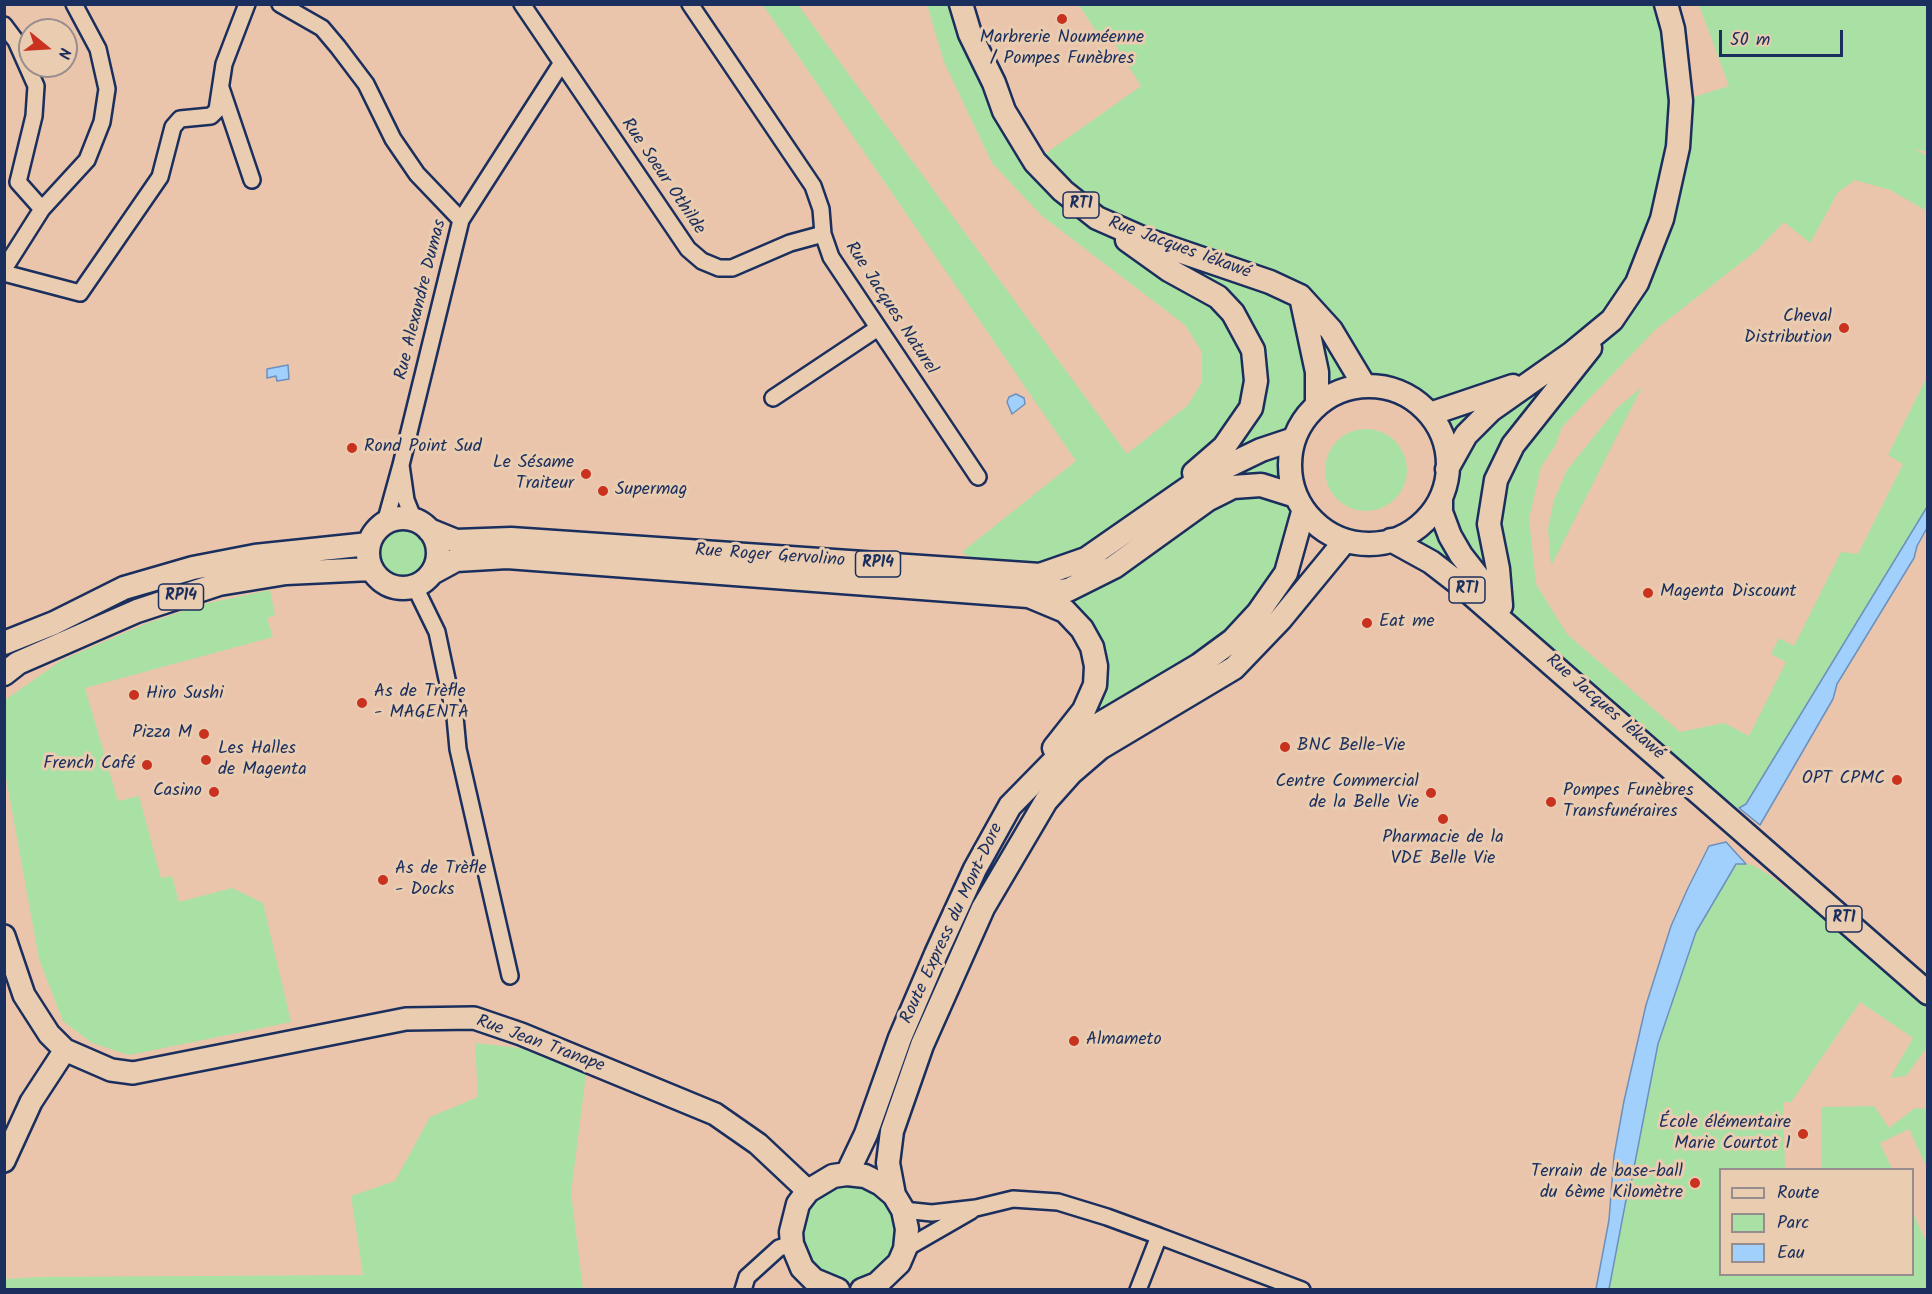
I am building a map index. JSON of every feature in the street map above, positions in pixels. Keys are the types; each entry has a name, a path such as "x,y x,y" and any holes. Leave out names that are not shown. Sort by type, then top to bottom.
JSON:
{"main road":[{"name":"Rue Jacques Iékawé","path":"961,4 970,34 994,83 1004,111 1035,162 1063,191 1096,218 1147,240 1270,282 1300,296 1331,330 1364,385"},
{"path":"1501,605 1498,569 1489,524 1496,480 1513,445 1612,320 1637,283 1662,219 1678,147 1681,101 1673,29 1666,4"},
{"path":"1096,218 1169,270 1218,297 1233,312 1253,350 1256,381 1251,408 1224,447 1131,526"},
{"path":"1300,296 1317,372 1317,405"},
{"path":"1447,469 1466,435 1491,410 1612,320"},
{"path":"1430,414 1534,379"},
{"path":"1364,385 1400,392 1418,402 1430,414 1439,429 1447,455 1447,469 1441,498 1433,511 1413,531 1391,540 1370,543 1346,542 1319,528 1299,504 1289,468 1294,439 1305,417 1317,405 1340,391 1364,385"},
{"name":"Rue Roger Gervolino","path":"421,525 456,541 511,539 1040,575 1086,559 1201,479 1261,450 1294,439"},
{"name":"Rue Roger Gervolino","path":"423,580 456,560 507,557 1028,596 1068,590 1114,567 1207,500 1233,487 1261,485 1299,504"},
{"name":"RT1","path":"1441,498 1441,512 1450,536 1461,555 1536,650"},
{"name":"Route Express du Mont-Dore","path":"847,1174 866,1134 900,1038 936,954 975,868 1010,806 1058,757 1096,726 1199,665 1233,640 1258,613 1286,573 1299,504"},
{"path":"404,518 421,525 438,551 423,580 405,589 385,584 371,569 369,544 372,536 385,523 404,518"},
{"name":"RT1","path":"1391,540 1431,562 1536,650"},
{"name":"Route Express du Mont-Dore","path":"905,1249 907,1229 888,1163 892,1131 922,1045 983,908 1046,801 1071,773 1101,748 1234,668 1280,620 1346,542"},
{"name":"RP14","path":"4,643 54,623 124,588 193,568 255,556 369,544"},
{"name":"RP14","path":"4,674 18,663 137,611 219,584 285,573 371,569"},
{"path":"1010,806 1084,710 1095,686 1096,666 1092,647 1082,629 1065,611 1028,596"},
{"name":"Rue Jacques Iékawé","path":"1536,650 1694,786 1724,817 1928,993"},
{"path":"4,936 24,995 49,1034 65,1050 32,1102 4,1161"},
{"name":"Rue Jean Tranape","path":"65,1050 111,1070 133,1073 406,1019 474,1018 521,1034 715,1114 758,1144 808,1191"},
{"path":"810,1290 792,1244 792,1219 798,1204 808,1191 820,1182 847,1174 873,1180 899,1203"},
{"path":"863,1290 889,1275 905,1249"},
{"path":"802,1268 814,1280 838,1290"}],"street":[{"path":"74,4 98,49 107,89 102,122 87,160 42,209 4,271 80,293 160,177 173,127 180,119 211,116 217,110 220,85 231,41 247,4"},
{"path":"280,4 322,28 338,46 366,84 393,139 417,174 461,220"},
{"name":"Rue Soeur Othilde","path":"522,4 688,249 702,261 719,268 732,268 790,243 823,234"},
{"name":"Rue Jacques Naturel","path":"690,4 813,186 821,209 823,234 831,257 978,477"},
{"path":"4,25 16,41 36,86 34,116 18,182 42,209"},
{"name":"Rue Alexandre Dumas","path":"385,523 461,220 561,64"},
{"path":"220,85 252,180"},
{"path":"773,398 878,328"},
{"name":"Rue Alexandre Dumas","path":"401,465 406,500 421,525"},
{"path":"423,580 437,632 455,717 458,749 510,976"},
{"path":"899,1203 932,1213 976,1208 1013,1199 1058,1202 1159,1236 1302,1290"},
{"path":"905,1249 976,1208"},
{"path":"1138,1290 1159,1236"},
{"path":"743,1290 747,1277 779,1248 792,1244"}],"green space":[{"path":"763,5 798,5 1127,454 1188,405 1202,382 1202,352 1185,325 1042,216 992,163 944,62 927,5 961,5 1035,161 1141,86 1106,30 1097,33 1079,5 1663,5 1681,101 1729,86 1699,5 1927,5 1927,152 1913,148 1927,156 1927,211 1890,190 1855,180 1838,192 1810,243 1784,222 1756,251 1656,329 1562,427 1555,446 1541,467 1529,519 1536,584 1567,634 1680,732 1724,723 1749,736 1786,662 1771,654 1779,638 1794,646 1841,552 1858,554 1903,464 1888,455 1927,377 1927,507 1746,804 1723,817 1399,538 1413,531 1433,511 1447,479 1447,455 1439,429 1418,402 1400,391 1364,385 1340,391 1317,404 1305,417 1294,439 1289,468 1296,496 1303,512 1258,613 1096,726 1084,710 1092,647 1028,596 507,557 432,573 424,581 405,589 385,584 377,577 219,584 5,668 5,644 124,588 372,536 385,523 401,465 414,520 429,530 987,570 962,552 1076,461"},
{"path":"1642,387 1551,566 1548,528 1554,500 1567,470 1617,408"},
{"path":"1358,429 1374,429 1389,436 1400,447 1407,462 1404,486 1395,499 1374,511 1358,511 1343,504 1332,493 1325,478 1325,462 1332,447 1343,436"},
{"path":"270,590 275,615 267,618 273,637 85,688 118,801 139,796 161,878 172,876 179,902 232,888 263,903 291,1022 129,1055 92,1043 63,1021 39,959 5,772 5,700 62,660 145,624 204,604"},
{"path":"1736,863 1753,865 1772,877 1927,1004 1927,1047 1906,1076 1890,1078 1913,1038 1860,1002 1791,1102 1783,1102 1785,1168 1719,1168 1719,1276 1914,1276 1914,1215 1927,1244 1927,1289 1609,1290 1626,1200 1636,1193 1631,1183 1658,1044 1696,932"},
{"path":"475,1043 520,1048 586,1074 571,1193 583,1289 5,1289 5,1279 40,1277 363,1275 351,1196 395,1181 430,1117 478,1097"},
{"path":"1874,1106 1889,1128 1915,1108 1927,1109 1927,1168 1909,1129 1880,1143 1892,1168 1822,1168 1821,1107"},
{"path":"847,1184 866,1188 882,1198 892,1214 896,1233 892,1252 882,1268 866,1278 847,1282 828,1278 812,1268 802,1252 798,1233 802,1214 812,1198 828,1188"}],"water":[{"path":"288,365 289,379 277,381 276,376 267,378 267,369"},
{"path":"1016,394 1024,398 1025,404 1012,414 1007,402 1009,397"},
{"path":"1927,507 1927,528 1917,546 1914,558 1837,684 1833,699 1760,825 1739,808 1746,804"},
{"path":"1726,842 1746,864 1736,864 1696,932 1658,1044 1631,1183 1636,1193 1626,1200 1609,1289 1596,1289 1609,1220 1614,1156 1646,1005 1671,926 1688,888 1709,846"}],"place":[{"name":"Marbrerie Nouméenne / Pompes Funèbres","path":"1062,19"},
{"name":"Cheval Distribution","path":"1844,328"},
{"name":"Rond Point Sud","path":"352,448"},
{"name":"Le Sésame Traiteur","path":"586,474"},
{"name":"Supermag","path":"603,491"},
{"name":"Magenta Discount","path":"1648,593"},
{"name":"Eat me","path":"1367,623"},
{"name":"Hiro Sushi","path":"134,695"},
{"name":"As de Trèfle - MAGENTA","path":"362,703"},
{"name":"Pizza M","path":"204,734"},
{"name":"BNC Belle-Vie","path":"1285,747"},
{"name":"Les Halles de Magenta","path":"206,760"},
{"name":"French Café","path":"147,765"},
{"name":"OPT CPMC","path":"1897,780"},
{"name":"Casino","path":"214,792"},
{"name":"Centre Commercial de la Belle Vie","path":"1431,793"},
{"name":"Pompes Funèbres Transfunéraires","path":"1551,802"},
{"name":"Pharmacie de la VDE Belle Vie","path":"1443,819"},
{"name":"As de Trèfle - Docks","path":"383,880"},
{"name":"Almameto","path":"1074,1041"},
{"name":"École élémentaire Marie Courtot 1","path":"1803,1134"},
{"name":"Terrain de base-ball du 6ème Kilomètre","path":"1695,1183"}]}
